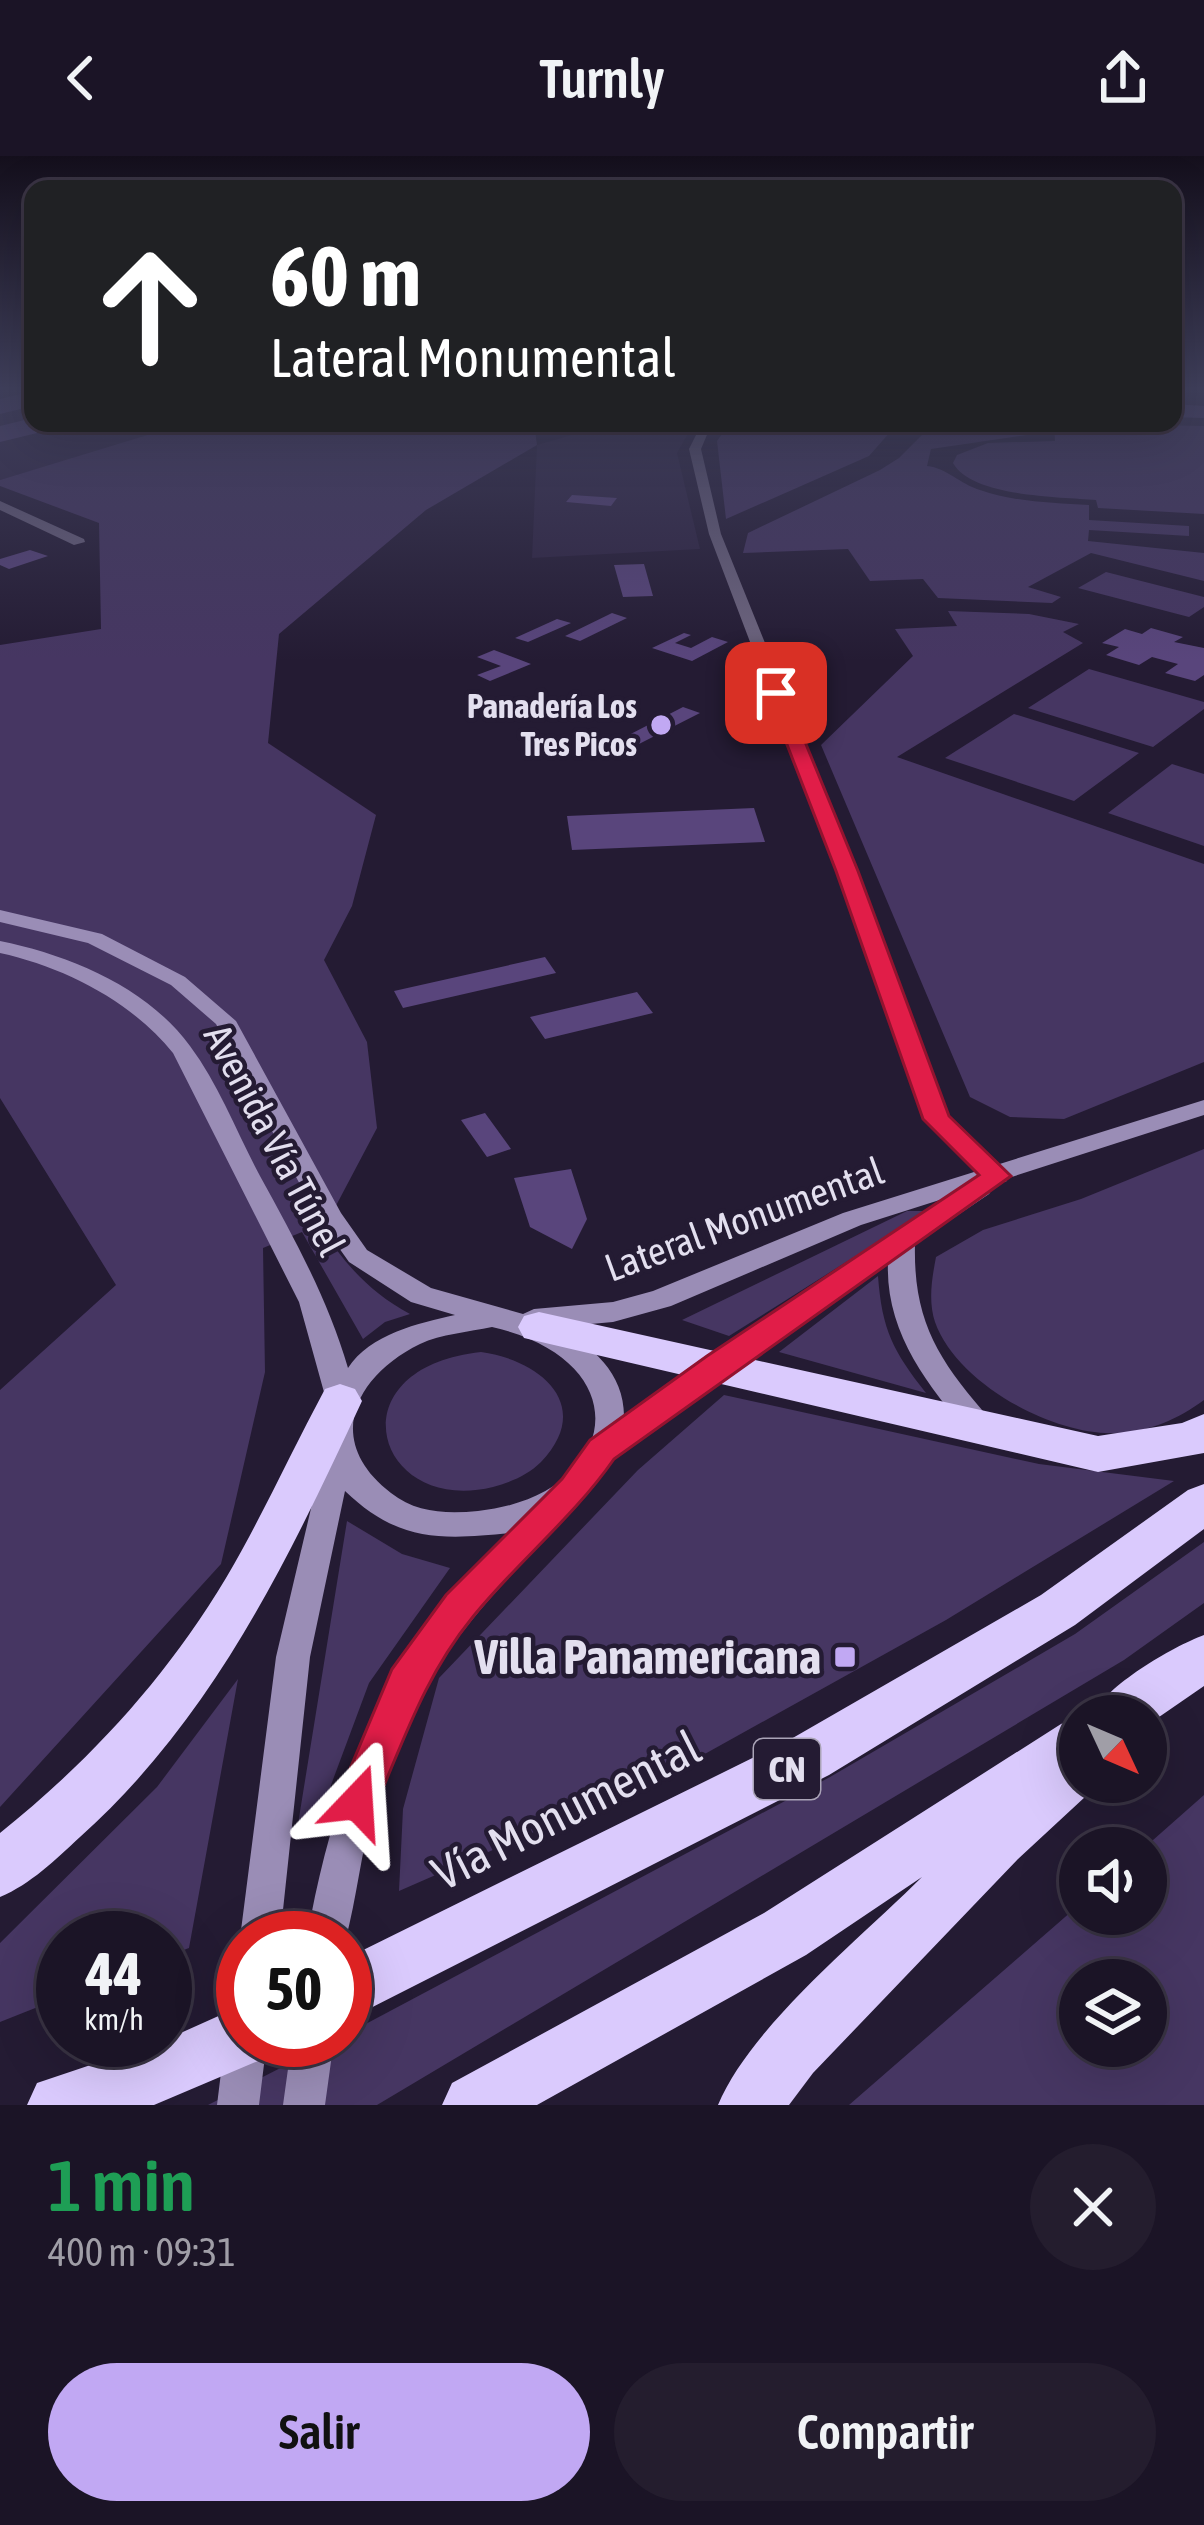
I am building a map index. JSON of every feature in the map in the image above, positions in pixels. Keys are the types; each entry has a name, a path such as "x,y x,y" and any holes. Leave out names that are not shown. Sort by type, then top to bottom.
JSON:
{"highway":[{"path":"515,1321 1098,1454 1192,1439 1204,1431"},
{"path":"0,1869 117,1766 184,1685 256,1571 340,1401"},
{"name":"Vía Monumental","path":"372,1977 810,1757 1058,1610 1204,1504"},
{"path":"1149,1695 1195,1664"},
{"path":"1160,1695 1195,1664"},
{"path":"474,2105 784,1934 1059,1755"},
{"path":"750,2105 791,2051 998,1840 1059,1785"},
{"path":"58,2105 216,2050"}],"main road":[{"name":"Avenida Vía Túnel","path":"0,916 95,938 178,981 225,1022 330,1217 358,1256 421,1295 515,1321"},
{"name":"Avenida Vía Túnel","path":"0,947 91,980 157,1022 176,1043 199,1078 297,1273 336,1367 340,1401"},
{"name":"Lateral Monumental","path":"515,1321 613,1312 661,1299 853,1219 1204,1107"},
{"name":"Lateral Monumental","path":"602,1450 718,1364 997,1176"},
{"path":"902,1243 898,1279 907,1324 941,1383 980,1427"},
{"path":"264,1911 293,1657 338,1453 335,1427 340,1401 374,1355 408,1333 448,1321 515,1321 569,1342 592,1364 606,1390 610,1419 602,1450 574,1489 459,1606 406,1681 367,1768 337,1869 331,1911"},
{"path":"338,1453 357,1486 390,1512 436,1526 486,1527 518,1518 574,1489"},
{"path":"238,2105 242,2067"},
{"path":"304,2105 310,2067"}],"street":[{"path":"702,479 715,534 847,871 937,1119 997,1176"},
{"path":"0,505 79,542"}],"shaded area":[{"path":"479,479 426,510 279,634 268,743 376,815 352,906 324,960 367,1042 377,1128 330,1217 319,1225 358,1276 410,1314 385,1322 363,1339 302,1232 263,1248 265,1372 221,1564 0,1807 0,1390 116,1285 0,1098 0,645 101,629 99,523 0,486 0,480"},
{"path":"535,479 683,479 700,549 532,558"},
{"path":"721,479 817,479 726,519"},
{"path":"861,479 958,479 993,494 1089,505 1089,520 1189,526 1189,536 1089,530 1088,541 1204,553 1204,581 1091,553 1028,587 1061,597 1052,603 938,598 923,579 870,581 848,549 743,553 748,533"},
{"path":"971,479 1204,479 1204,514 1098,508 1096,500 1040,496"},
{"path":"1106,572 1204,597 1204,607 1189,617 1078,588"},
{"path":"948,611 1029,614 1079,624 1063,632 1083,643 897,757 1204,864 1204,1062 1064,1119 1010,1117 970,1097 821,745 913,656 895,629 957,626"},
{"path":"1089,669 1204,702 1204,709 1153,747 1028,708"},
{"path":"1014,714 1139,753 1074,801 945,758"},
{"path":"1172,764 1204,774 1204,846 1108,813"},
{"path":"1204,1149 1204,1400 1153,1427 1093,1432 1038,1416 964,1366 935,1322 931,1290 936,1257 983,1230 1081,1199"},
{"path":"907,1211 927,1211 729,1336 682,1320"},
{"path":"878,1276 891,1339 926,1393 779,1352"},
{"path":"481,1352 523,1365 553,1389 563,1422 556,1441 531,1471 493,1487 452,1490 420,1480 398,1461 387,1436 388,1409 403,1384 434,1364"},
{"path":"724,1395 1039,1464 1174,1481 946,1620 676,1770 399,1891 403,1809 439,1678 638,1470"},
{"path":"347,1521 402,1554 450,1568 369,1683 315,1828 298,1824"},
{"path":"1204,1542 1204,1603 1124,1660 377,2105 208,2105 282,2067 372,2067 372,2021 830,1777 1075,1634"},
{"path":"238,1679 192,1932 192,1911 36,1911 36,2008 0,2022 0,1943 157,1787"},
{"path":"1204,1795 1204,2105 849,2105 1059,1922 1059,1935 1167,1935 1167,1828"}],"building":[{"path":"572,495 617,498 611,506 566,502"},
{"path":"30,550 48,556 9,569 0,565 0,559"},
{"path":"644,564 653,596 623,597 614,565"},
{"path":"612,613 627,618 580,641 565,636"},
{"path":"557,619 571,623 528,642 515,638"},
{"path":"1151,628 1183,637 1174,642 1204,648 1204,675 1195,681 1165,673 1178,664 1152,657 1139,665 1106,655 1119,647 1102,643 1125,629 1142,634"},
{"path":"684,633 691,635 675,643 691,648 712,637 728,642 692,661 652,648"},
{"path":"494,650 531,664 490,681 477,675 501,666 477,657"},
{"path":"683,707 700,713 637,745 621,739"},
{"path":"754,808 765,842 572,850 567,816"},
{"path":"545,957 556,973 403,1008 394,991"},
{"path":"637,992 653,1013 545,1039 530,1017"},
{"path":"485,1113 511,1149 487,1157 461,1120"},
{"path":"571,1169 587,1219 572,1249 530,1227 514,1178"}],"place":[{"name":"Panadería Los Tres Picos","path":"661,725"},
{"name":"Villa Panamericana","path":"845,1657"}],"route":[{"path":"357,1802 406,1681 459,1606 574,1489 602,1450 718,1364 997,1176 937,1119 776,693"}]}
